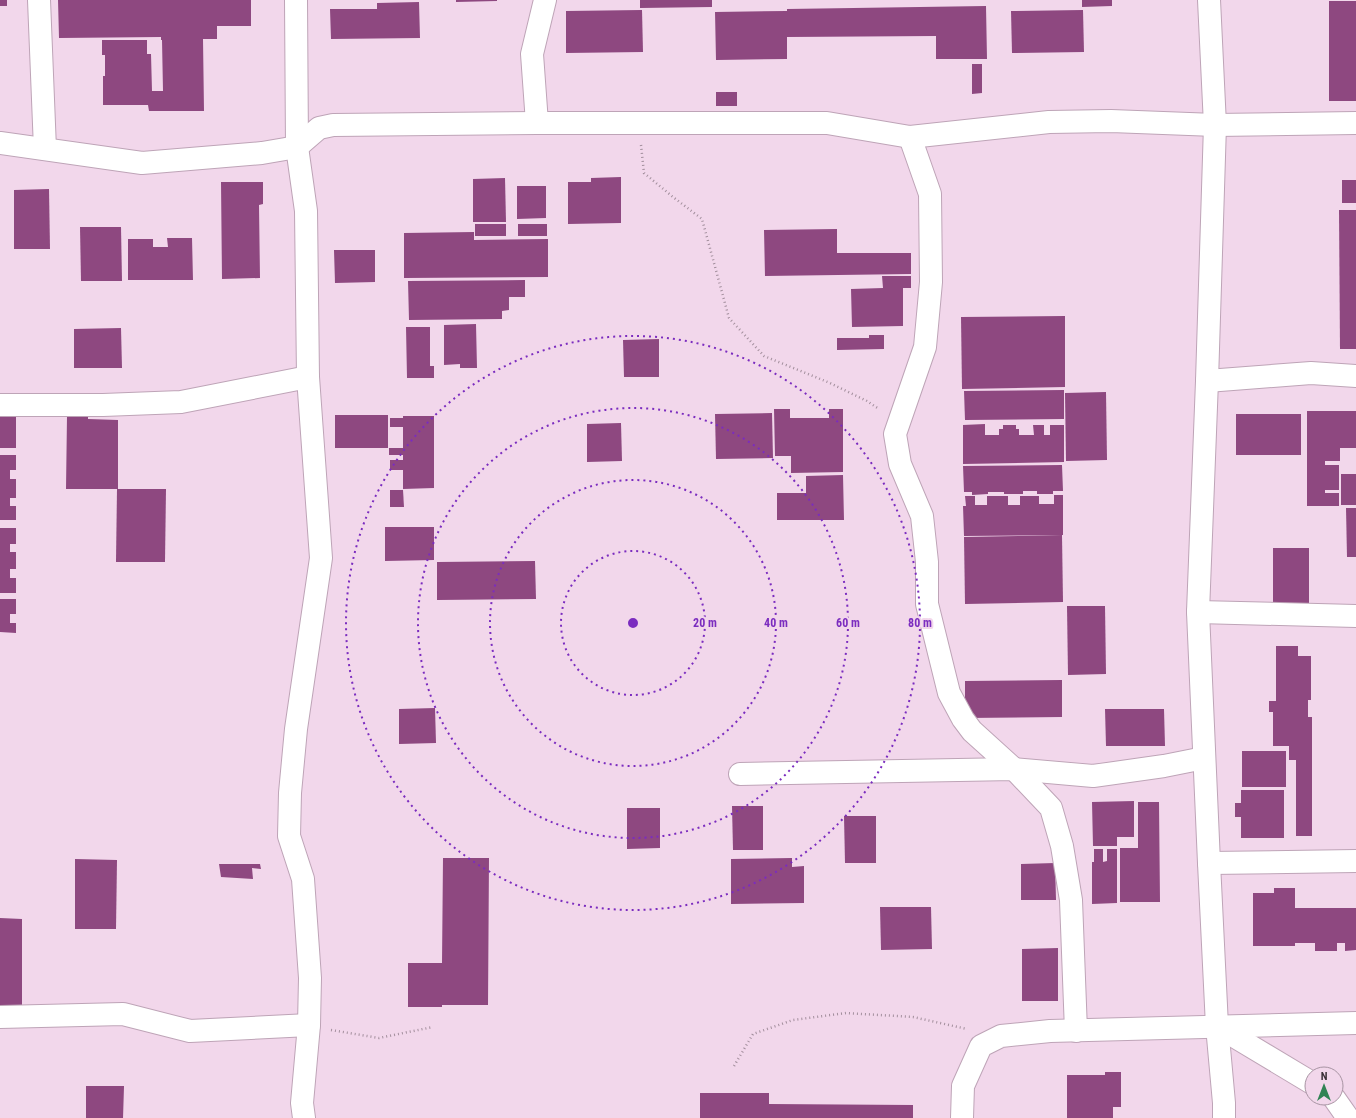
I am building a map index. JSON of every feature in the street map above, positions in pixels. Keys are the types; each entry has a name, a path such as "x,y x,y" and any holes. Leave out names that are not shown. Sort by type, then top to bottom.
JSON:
{"street":[{"path":"39,0 45,150"},
{"path":"296,0 297,147 306,211 308,377 321,558 296,729 290,793 289,836 302,878 310,978 309,1024 302,1103 304,1118"},
{"path":"537,123 532,54 545,0"},
{"path":"1209,0 1215,125 1198,612 1217,1026 1224,1118"},
{"path":"0,143 142,163 262,153 297,147 319,128 333,125 827,123 910,137 1049,122 1111,120 1215,125 1356,123"},
{"path":"910,137 930,194 931,282 925,347 894,434 900,464 922,516 927,562 927,604 949,693 963,719 972,731 1014,769 1051,808 1062,846 1071,900 1076,1031"},
{"path":"1207,381 1311,373 1356,376"},
{"path":"0,405 103,405 181,402 308,377"},
{"path":"1198,612 1356,616"},
{"path":"740,774 1014,769 1093,776 1164,766 1204,758"},
{"path":"1209,863 1356,861"},
{"path":"0,1017 123,1014 190,1031 309,1024"},
{"path":"962,1118 963,1086 981,1046 1001,1036 1024,1033 1076,1031 1356,1023"},
{"path":"1217,1026 1304,1078"},
{"path":"1340,1106 1348,1118"}],"path":[{"path":"639,123 644,173 702,219 729,318 764,356 830,383 867,401 898,423"},
{"path":"734,1066 753,1034 793,1020 846,1013 913,1017 1001,1036"},
{"path":"309,1024 337,1032 378,1038 433,1027"}],"building":[{"path":"0,0 7,0 7,6 0,6"},
{"path":"58,0 251,0 251,26 217,26 217,39 203,39 204,111 149,111 148,105 103,105 105,55 102,55 102,40 147,40 147,54 151,54 152,91 163,91 161,37 59,38"},
{"path":"456,0 497,0 497,1 456,2"},
{"path":"640,0 712,0 712,7 640,8"},
{"path":"1082,0 1112,0 1112,6 1082,7"},
{"path":"1329,1 1356,1 1356,101 1329,101"},
{"path":"419,2 420,38 331,39 330,9 377,9 377,3"},
{"path":"986,6 987,59 936,59 936,36 787,37 787,59 716,60 715,12 787,11 787,9"},
{"path":"642,10 643,52 566,53 566,11"},
{"path":"1083,10 1084,52 1012,53 1011,11"},
{"path":"972,64 982,64 982,93 972,94"},
{"path":"716,92 737,92 737,106 716,106"},
{"path":"621,177 621,223 568,224 568,182 591,182 591,178"},
{"path":"505,178 506,222 473,222 473,179"},
{"path":"1342,180 1356,180 1356,203 1342,203"},
{"path":"221,182 263,182 263,204 259,205 260,278 222,279"},
{"path":"517,186 546,186 546,218 517,219"},
{"path":"49,189 50,249 14,249 14,190"},
{"path":"1339,210 1356,210 1356,349 1340,349"},
{"path":"475,224 506,224 506,236 475,236"},
{"path":"518,224 547,224 547,236 518,236"},
{"path":"80,227 121,227 122,281 81,281"},
{"path":"837,229 837,253 911,253 911,274 765,276 764,230"},
{"path":"474,232 474,240 548,239 548,277 404,278 404,233"},
{"path":"167,238 192,238 193,280 128,280 128,239 153,239 153,247 168,247"},
{"path":"334,250 375,250 375,282 335,283"},
{"path":"882,276 911,276 911,288 903,288 903,326 852,327 851,289 883,288"},
{"path":"525,280 525,297 509,297 509,310 502,311 502,319 409,320 408,281"},
{"path":"1065,316 1065,387 962,389 961,317"},
{"path":"476,324 477,368 460,368 460,364 444,365 444,325"},
{"path":"406,327 430,327 430,366 434,366 434,378 407,378"},
{"path":"121,328 122,368 74,368 74,329"},
{"path":"869,335 884,335 884,349 837,350 837,338 869,338"},
{"path":"659,339 659,377 624,377 623,340"},
{"path":"1064,390 1064,419 965,420 964,391"},
{"path":"1106,392 1107,460 1066,461 1065,393"},
{"path":"774,409 790,409 790,418 829,418 829,409 843,409 843,472 791,473 791,456 775,456"},
{"path":"1307,411 1356,411 1356,448 1340,448 1340,461 1325,461 1325,465 1339,465 1339,490 1325,490 1325,493 1339,493 1339,506 1307,506"},
{"path":"772,413 773,458 716,459 715,414"},
{"path":"1236,414 1301,414 1301,455 1236,455"},
{"path":"0,415 16,415 16,448 0,448"},
{"path":"335,415 388,415 388,448 335,448"},
{"path":"67,416 88,416 88,419 118,420 118,489 66,489"},
{"path":"403,416 434,416 434,488 403,489 403,470 390,470 390,460 403,460 403,455 389,455 389,448 403,448 403,427 390,427 390,418 403,418"},
{"path":"621,423 622,461 587,462 587,424"},
{"path":"985,424 985,435 999,435 999,429 1003,429 1003,425 1016,425 1016,429 1019,429 1019,435 1034,435 1033,425 1044,425 1044,435 1050,435 1050,425 1064,425 1064,462 963,464 963,425"},
{"path":"0,455 16,455 16,470 10,470 10,479 16,479 16,498 10,498 10,506 16,506 16,520 0,520"},
{"path":"1062,465 1063,491 1053,491 1053,494 1037,494 1037,491 1023,491 1023,494 988,492 988,494 972,495 972,492 964,492 963,466"},
{"path":"1341,474 1356,474 1356,505 1341,505"},
{"path":"843,475 844,520 777,520 777,493 806,493 806,476"},
{"path":"117,489 166,489 165,562 116,562"},
{"path":"390,490 403,490 404,507 390,507"},
{"path":"1054,495 1063,495 1063,535 964,536 963,506 966,506 965,496 975,496 975,505 987,505 987,496 1008,496 1008,505 1020,505 1020,496 1039,496 1039,504 1054,504"},
{"path":"1346,508 1356,508 1356,557 1347,557"},
{"path":"385,527 434,527 434,560 385,561"},
{"path":"0,528 16,528 16,544 10,544 10,552 16,552 16,569 10,569 10,578 16,578 16,593 0,593"},
{"path":"1062,535 1063,602 965,604 964,537"},
{"path":"1273,548 1309,548 1309,603 1273,603"},
{"path":"535,561 536,599 437,600 437,562"},
{"path":"0,599 16,599 16,614 10,614 10,623 16,623 16,633 0,632"},
{"path":"1067,606 1105,606 1106,674 1068,675"},
{"path":"1276,646 1298,646 1298,656 1311,656 1311,700 1308,700 1308,717 1312,717 1312,836 1296,836 1296,760 1289,760 1289,746 1273,746 1273,712 1269,712 1269,701 1276,701"},
{"path":"1062,680 1062,717 965,718 965,681"},
{"path":"435,708 436,743 399,744 399,709"},
{"path":"1105,709 1164,709 1165,746 1106,746"},
{"path":"1242,751 1286,751 1286,787 1242,787"},
{"path":"1241,790 1284,790 1284,838 1241,838 1241,817 1235,817 1235,803 1241,803"},
{"path":"1134,801 1134,837 1117,837 1117,846 1093,846 1092,802"},
{"path":"1138,802 1159,802 1160,902 1120,902 1120,848 1138,848"},
{"path":"732,806 763,806 763,850 733,850"},
{"path":"627,808 660,808 660,848 627,849"},
{"path":"844,816 876,816 876,863 845,863"},
{"path":"1094,849 1103,849 1103,862 1107,861 1107,849 1117,849 1117,903 1092,904 1092,862 1094,862"},
{"path":"443,858 489,858 488,1005 408,1007 408,963 442,963"},
{"path":"792,858 792,867 804,866 804,903 731,904 731,859"},
{"path":"75,859 117,860 116,929 75,929"},
{"path":"1055,863 1056,900 1021,900 1021,864"},
{"path":"219,864 260,864 261,869 252,868 253,879 221,877"},
{"path":"1274,888 1295,888 1295,908 1356,908 1356,950 1345,951 1345,943 1337,943 1337,951 1315,951 1315,943 1295,943 1295,946 1253,946 1253,893 1274,893"},
{"path":"880,907 931,907 932,949 881,950"},
{"path":"0,918 22,919 22,1010 0,1010"},
{"path":"1058,948 1058,1001 1022,1001 1022,949"},
{"path":"1105,1072 1121,1072 1121,1107 1113,1107 1113,1118 1067,1118 1067,1075 1105,1075"},
{"path":"86,1086 124,1086 123,1118 86,1118"},
{"path":"700,1093 769,1093 769,1104 913,1105 913,1118 700,1118"}]}
